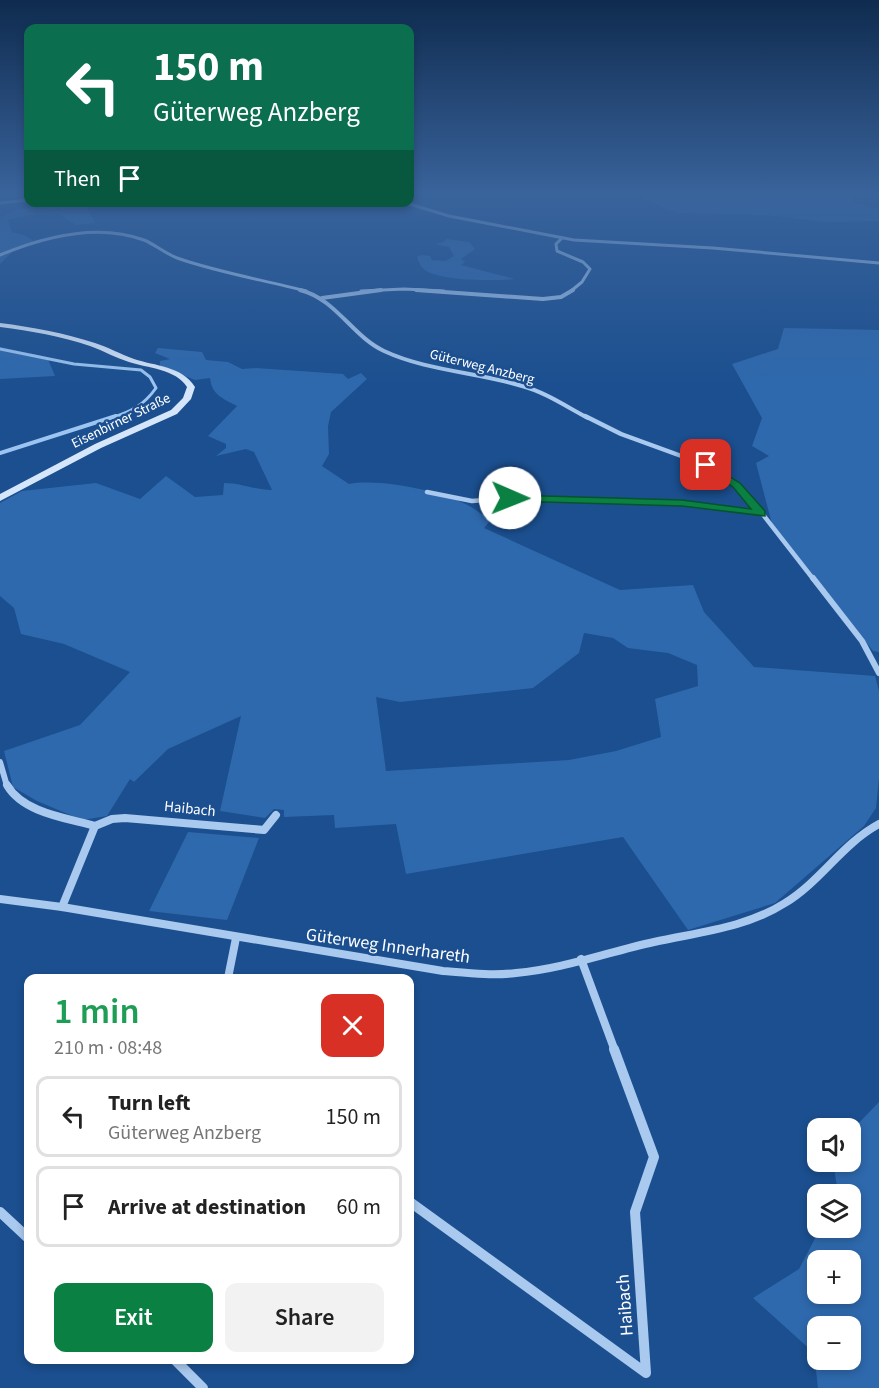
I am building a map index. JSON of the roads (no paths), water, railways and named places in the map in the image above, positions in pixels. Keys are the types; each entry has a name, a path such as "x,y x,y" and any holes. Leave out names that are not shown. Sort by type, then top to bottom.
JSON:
{"main road":[{"name":"Eisenbirner Straße","path":"0,325 48,333 94,345 176,374 188,380 191,387 187,399 174,412 98,446 0,498"}],"street":[{"name":"Güterweg Anzberg","path":"174,257 294,288 322,298 367,340 384,351 420,363 511,382 537,391 621,434 706,465 736,485 761,513 862,641 879,673"},
{"path":"322,298 364,291 398,289 534,298 561,296 574,288 590,269 583,262 572,257"},
{"path":"800,257 879,263"},
{"path":"427,492 472,501 518,498 682,503 761,513"},
{"path":"0,762 6,784 18,798 50,813 95,826 62,907"},
{"name":"Haibach","path":"95,826 112,819 125,818 264,831 276,815"},
{"name":"Güterweg Innerhareth","path":"0,899 62,907 236,938 444,971 472,974 524,972 709,930 765,914 802,892 816,880 841,850 860,834 879,824"},
{"path":"229,974 236,938"},
{"name":"Haibach","path":"414,1205 646,1373 635,1212 654,1157 581,959"},
{"path":"0,1212 24,1234"},
{"path":"179,1364 203,1388"}],"waterway":[{"path":"0,349 74,364 141,370 150,377 156,388 136,407 111,418"},
{"path":"0,453 116,416"}]}
